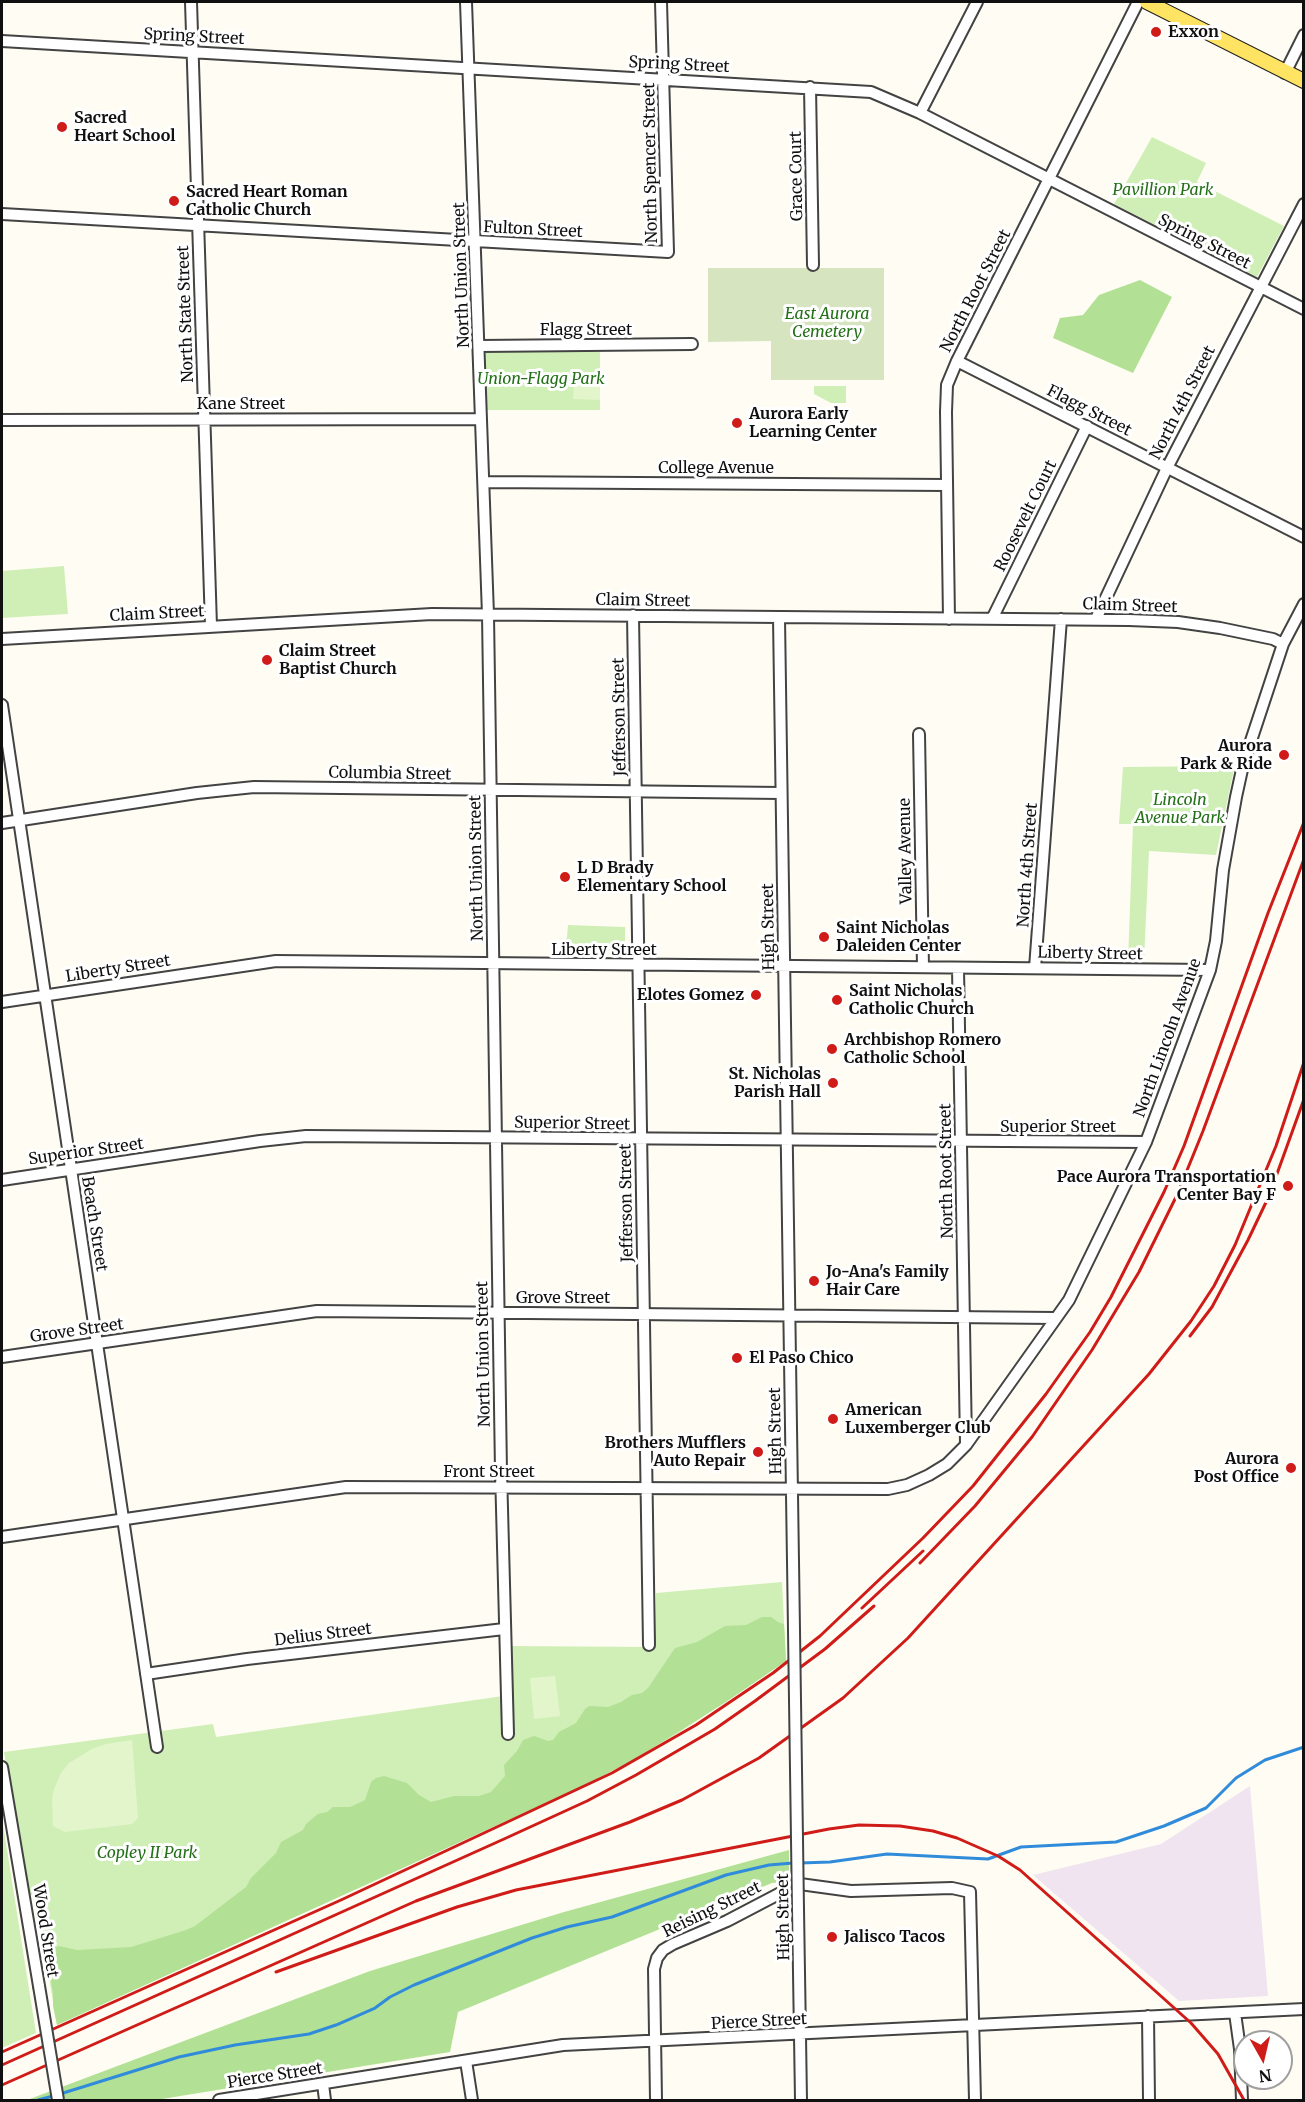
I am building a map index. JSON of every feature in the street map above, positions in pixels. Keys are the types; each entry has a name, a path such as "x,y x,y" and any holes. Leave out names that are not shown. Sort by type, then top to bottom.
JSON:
{"main road":[{"path":"1147,2 1304,81"}],"street":[{"name":"North State Street","path":"191,2 211,626"},
{"name":"North Union Street","path":"466,2 488,615 504,1629 508,1734"},
{"name":"North Spencer Street","path":"661,2 668,252"},
{"path":"920,113 977,2"},
{"name":"North Root Street","path":"950,619 947,385 1138,2"},
{"path":"1285,73 1304,35"},
{"name":"Spring Street","path":"2,41 871,92 920,113 1304,309"},
{"name":"Grace Court","path":"810,87 813,265"},
{"name":"North 4th Street","path":"1096,619 1224,354 1304,204"},
{"name":"Fulton Street","path":"2,214 668,252"},
{"name":"Flagg Street","path":"480,346 692,345"},
{"name":"Flagg Street","path":"957,361 1304,537"},
{"name":"Kane Street","path":"2,420 481,418"},
{"name":"Roosevelt Court","path":"992,619 1087,426"},
{"name":"College Avenue","path":"484,482 947,485"},
{"name":"North Lincoln Avenue","path":"966,1445 1069,1300 1146,1142 1210,970 1236,797 1250,740 1283,644 1304,604"},
{"name":"Claim Street","path":"2,639 432,614 1096,619 1189,624 1251,634 1283,644"},
{"name":"Jefferson Street","path":"633,615 649,1645"},
{"name":"High Street","path":"779,618 801,2100"},
{"name":"North 4th Street","path":"1035,969 1061,620"},
{"name":"Beach Street","path":"2,705 157,1747"},
{"name":"Valley Avenue","path":"919,734 923,967"},
{"name":"Columbia Street","path":"2,823 237,788 781,793"},
{"name":"Liberty Street","path":"2,1002 267,962 1210,970"},
{"name":"North Root Street","path":"958,968 966,1445"},
{"name":"Superior Street","path":"2,1179 284,1138 1146,1142"},
{"name":"Grove Street","path":"2,1358 317,1311 1055,1318"},
{"name":"Front Street","path":"2,1537 346,1487 888,1489 907,1485 928,1475 947,1464 966,1445"},
{"name":"Delius Street","path":"146,1674 247,1659 504,1629"},
{"name":"Wood Street","path":"2,1767 58,2100"},
{"name":"Reising Street","path":"655,2041 654,1969 657,1958 663,1950 800,1884 851,1891 952,1888 970,1892 975,2026"},
{"name":"Pierce Street","path":"219,2100 563,2045 1304,2009"},
{"path":"1235,2013 1242,2100"},
{"path":"1148,2016 1149,2100"},
{"path":"975,2026 975,2100"},
{"path":"655,2041 656,2100"},
{"path":"466,2061 472,2100"},
{"path":"322,2084 325,2100"}],"shaded area":[{"path":"1250,1786 1268,1996 1179,2001 1033,1875 1161,1844"}],"green space":[{"name":"Pavillion Park","path":"1152,137 1206,163 1197,182 1284,226 1257,277 1114,204"},
{"name":"East Aurora Cemetery","path":"708,268 884,268 884,380 771,380 771,341 708,342"},
{"path":"1140,280 1172,297 1133,373 1053,338 1060,318 1083,315 1099,295"},
{"name":"Union-Flagg Park","path":"600,347 600,410 481,410 482,348"},
{"path":"574,378 600,379 600,400 573,399"},
{"path":"814,386 846,386 846,403 831,403 814,394"},
{"path":"64,566 68,614 2,618 2,571"},
{"name":"Lincoln Avenue Park","path":"1223,766 1234,769 1216,855 1149,851 1144,961 1128,961 1133,824 1119,824 1123,767"},
{"path":"568,925 625,927 625,951 561,950 567,937"},
{"name":"Copley II Park","path":"782,1582 786,1661 680,1732 581,1787 57,2025 35,1895 30,1895 4,1752 213,1724 216,1737 510,1695 511,1646 655,1647 656,1593"},
{"path":"762,1617 771,1617 784,1624 786,1661 726,1702 633,1760 581,1787 57,2025 47,1955 53,1948 59,1946 77,1950 131,1947 195,1926 246,1887 251,1878 276,1853 281,1842 303,1830 306,1824 318,1814 327,1812 333,1807 350,1807 365,1800 371,1782 376,1778 384,1776 407,1783 419,1795 431,1802 454,1796 479,1796 491,1792 505,1776 504,1765 517,1751 523,1740 534,1736 548,1741 553,1740 559,1732 576,1723 589,1706 608,1707 632,1695 642,1693 648,1688 675,1648 697,1642 725,1626 746,1625"},
{"path":"555,1676 560,1716 534,1719 530,1678"},
{"path":"132,1740 138,1818 132,1824 65,1832 53,1826 54,1789 61,1773 69,1763 92,1749 106,1744"},
{"path":"2,1818 36,2033 2,2048"},
{"path":"789,1850 789,1882 772,1883 458,2012 450,2052 156,2100 27,2100 370,1971 564,1912"}],"waterway":[{"path":"800,1863 830,1862 887,1854 988,1859 1021,1847 1116,1842 1164,1826 1206,1808 1236,1778 1265,1760 1304,1747"},
{"path":"60,2094 179,2057 235,2045 309,2034 375,2008 390,1997 414,1985 532,1938 612,1917 726,1875 769,1865 793,1863"},
{"path":"38,2100 53,2096"}],"railway":[{"path":"2,2052 341,1900 612,1773 696,1725 773,1673 820,1636 923,1538 973,1486 1046,1394 1090,1332 1111,1297 1164,1192 1184,1146 1268,913 1304,822"},
{"path":"920,1563 975,1506 1032,1437 1092,1350 1139,1272 1177,1195 1203,1131 1304,859"},
{"path":"2,2085 416,1901 630,1822 682,1800 759,1758 843,1698 908,1638 1149,1374 1191,1321 1214,1286 1235,1245 1276,1146 1304,1062"},
{"path":"1190,1336 1212,1307 1248,1240 1269,1196 1304,1099"},
{"path":"862,1608 923,1551"},
{"path":"2,2065 587,1801 715,1729 825,1649 874,1606"},
{"path":"276,1972 457,1907 516,1890 829,1829 859,1825 900,1826 933,1831 957,1838 998,1856 1020,1870 1191,2023 1218,2054 1244,2100"}],"place":[{"name":"Exxon","path":"1156,32"},
{"name":"Sacred Heart School","path":"62,127"},
{"name":"Sacred Heart Roman Catholic Church","path":"174,201"},
{"name":"Aurora Early Learning Center","path":"737,423"},
{"name":"Claim Street Baptist Church","path":"267,660"},
{"name":"Aurora Park & Ride","path":"1284,755"},
{"name":"L D Brady Elementary School","path":"565,877"},
{"name":"Saint Nicholas Daleiden Center","path":"824,937"},
{"name":"Elotes Gomez","path":"756,995"},
{"name":"Saint Nicholas Catholic Church","path":"837,1000"},
{"name":"Archbishop Romero Catholic School","path":"832,1049"},
{"name":"St. Nicholas Parish Hall","path":"833,1083"},
{"name":"Pace Aurora Transportation Center Bay F","path":"1288,1186"},
{"name":"Jo-Ana's Family Hair Care","path":"814,1281"},
{"name":"El Paso Chico","path":"737,1358"},
{"name":"American Luxemberger Club","path":"833,1419"},
{"name":"Brothers Mufflers Auto Repair","path":"758,1452"},
{"name":"Aurora Post Office","path":"1291,1468"},
{"name":"Jalisco Tacos","path":"832,1937"}]}
